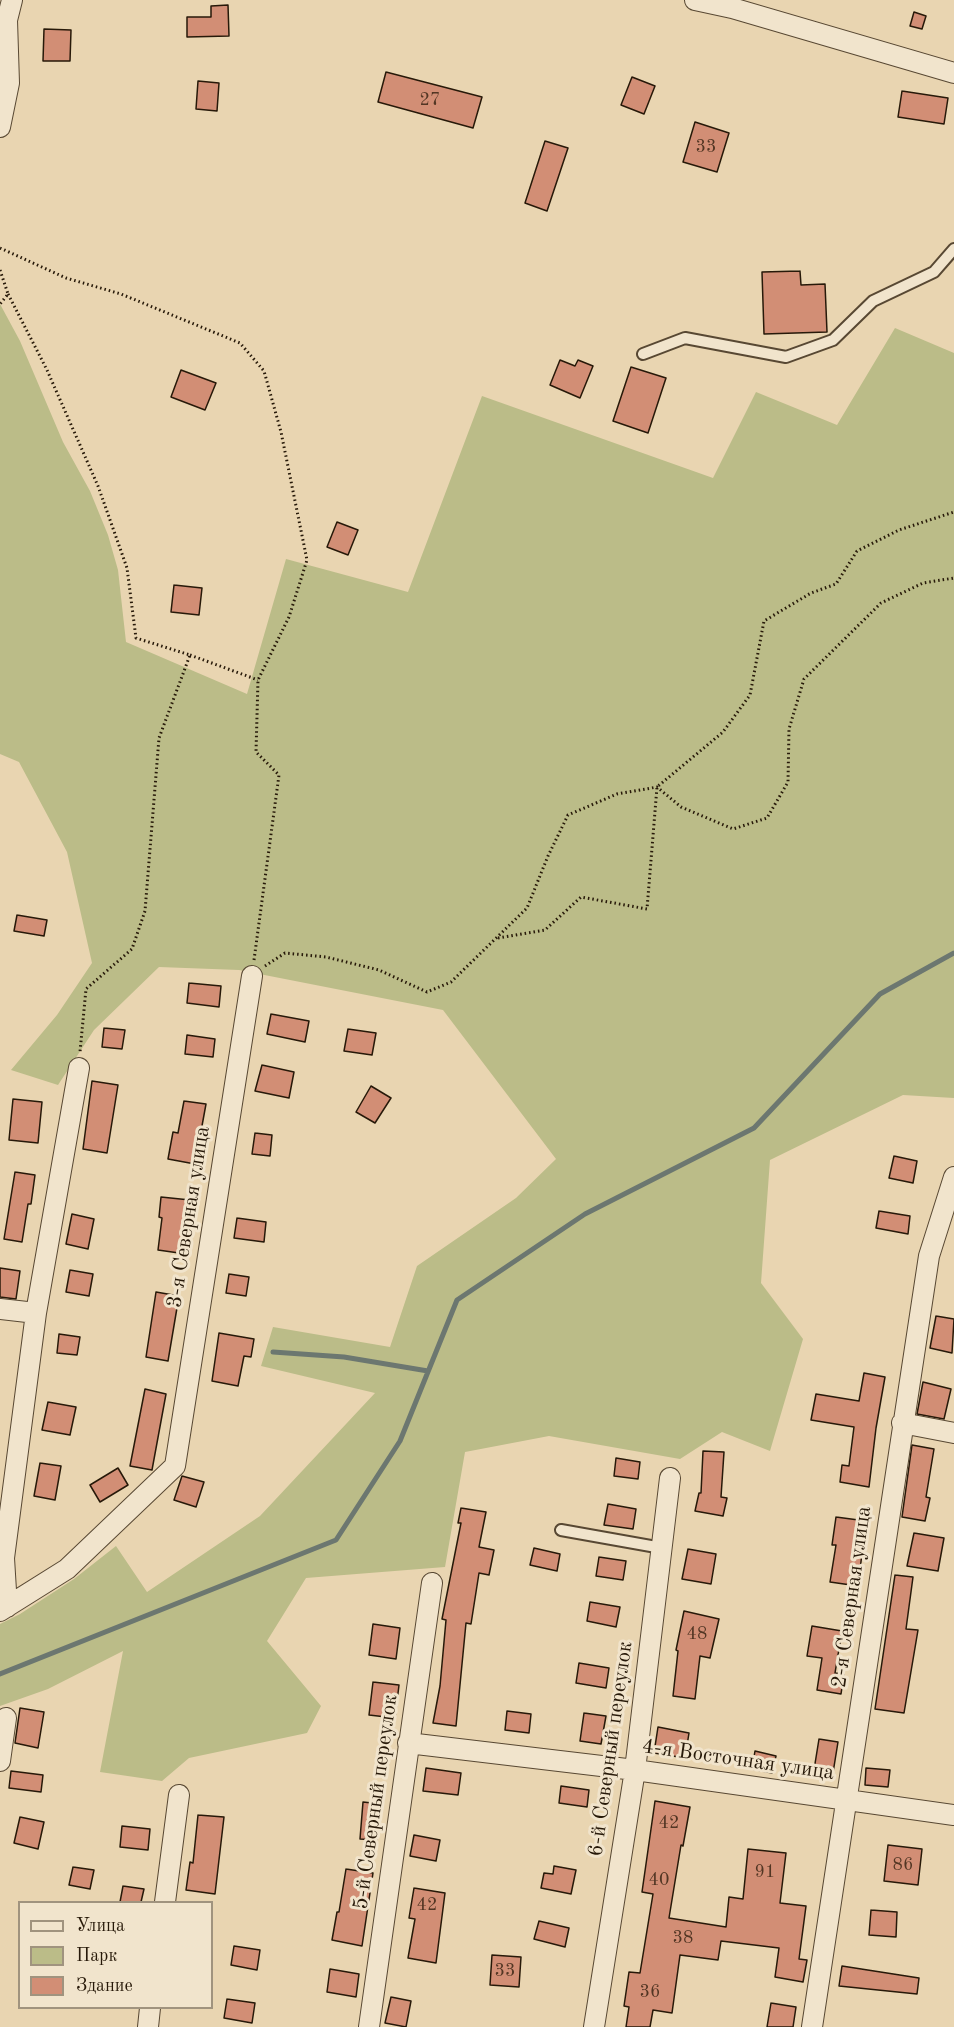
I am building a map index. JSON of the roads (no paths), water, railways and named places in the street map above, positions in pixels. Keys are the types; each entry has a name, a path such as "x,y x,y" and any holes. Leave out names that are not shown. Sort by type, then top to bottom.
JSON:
{"street":[{"path":"0,127 9,83 6,21 12,0"},
{"path":"695,0 732,8 954,73"},
{"name":"3-я Северная улица","path":"4,1609 67,1569 174,1466 252,976"},
{"path":"4,1609 4,1558 36,1313 79,1068"},
{"name":"2-я Северная улица","path":"812,2027 929,1256 954,1177"},
{"path":"0,1309 36,1313"},
{"path":"902,1423 954,1433"},
{"name":"6-й Северный переулок","path":"594,2027 635,1770 670,1478"},
{"name":"5-й Северный переулок","path":"369,2027 432,1583"},
{"path":"0,1761 6,1718"},
{"name":"4-я Восточная улица","path":"408,1743 635,1770 954,1815"},
{"path":"165,1901 179,1795"},
{"path":"148,2027 150,2009"}],"lane":[{"path":"643,354 685,338 786,357 833,339 873,301 933,272 954,249"},
{"path":"561,1530 662,1548"}],"waterway":[{"path":"0,1674 336,1540 400,1441 457,1300 585,1214 754,1128 880,994 954,953"},
{"path":"273,1352 344,1357 428,1371"}]}
